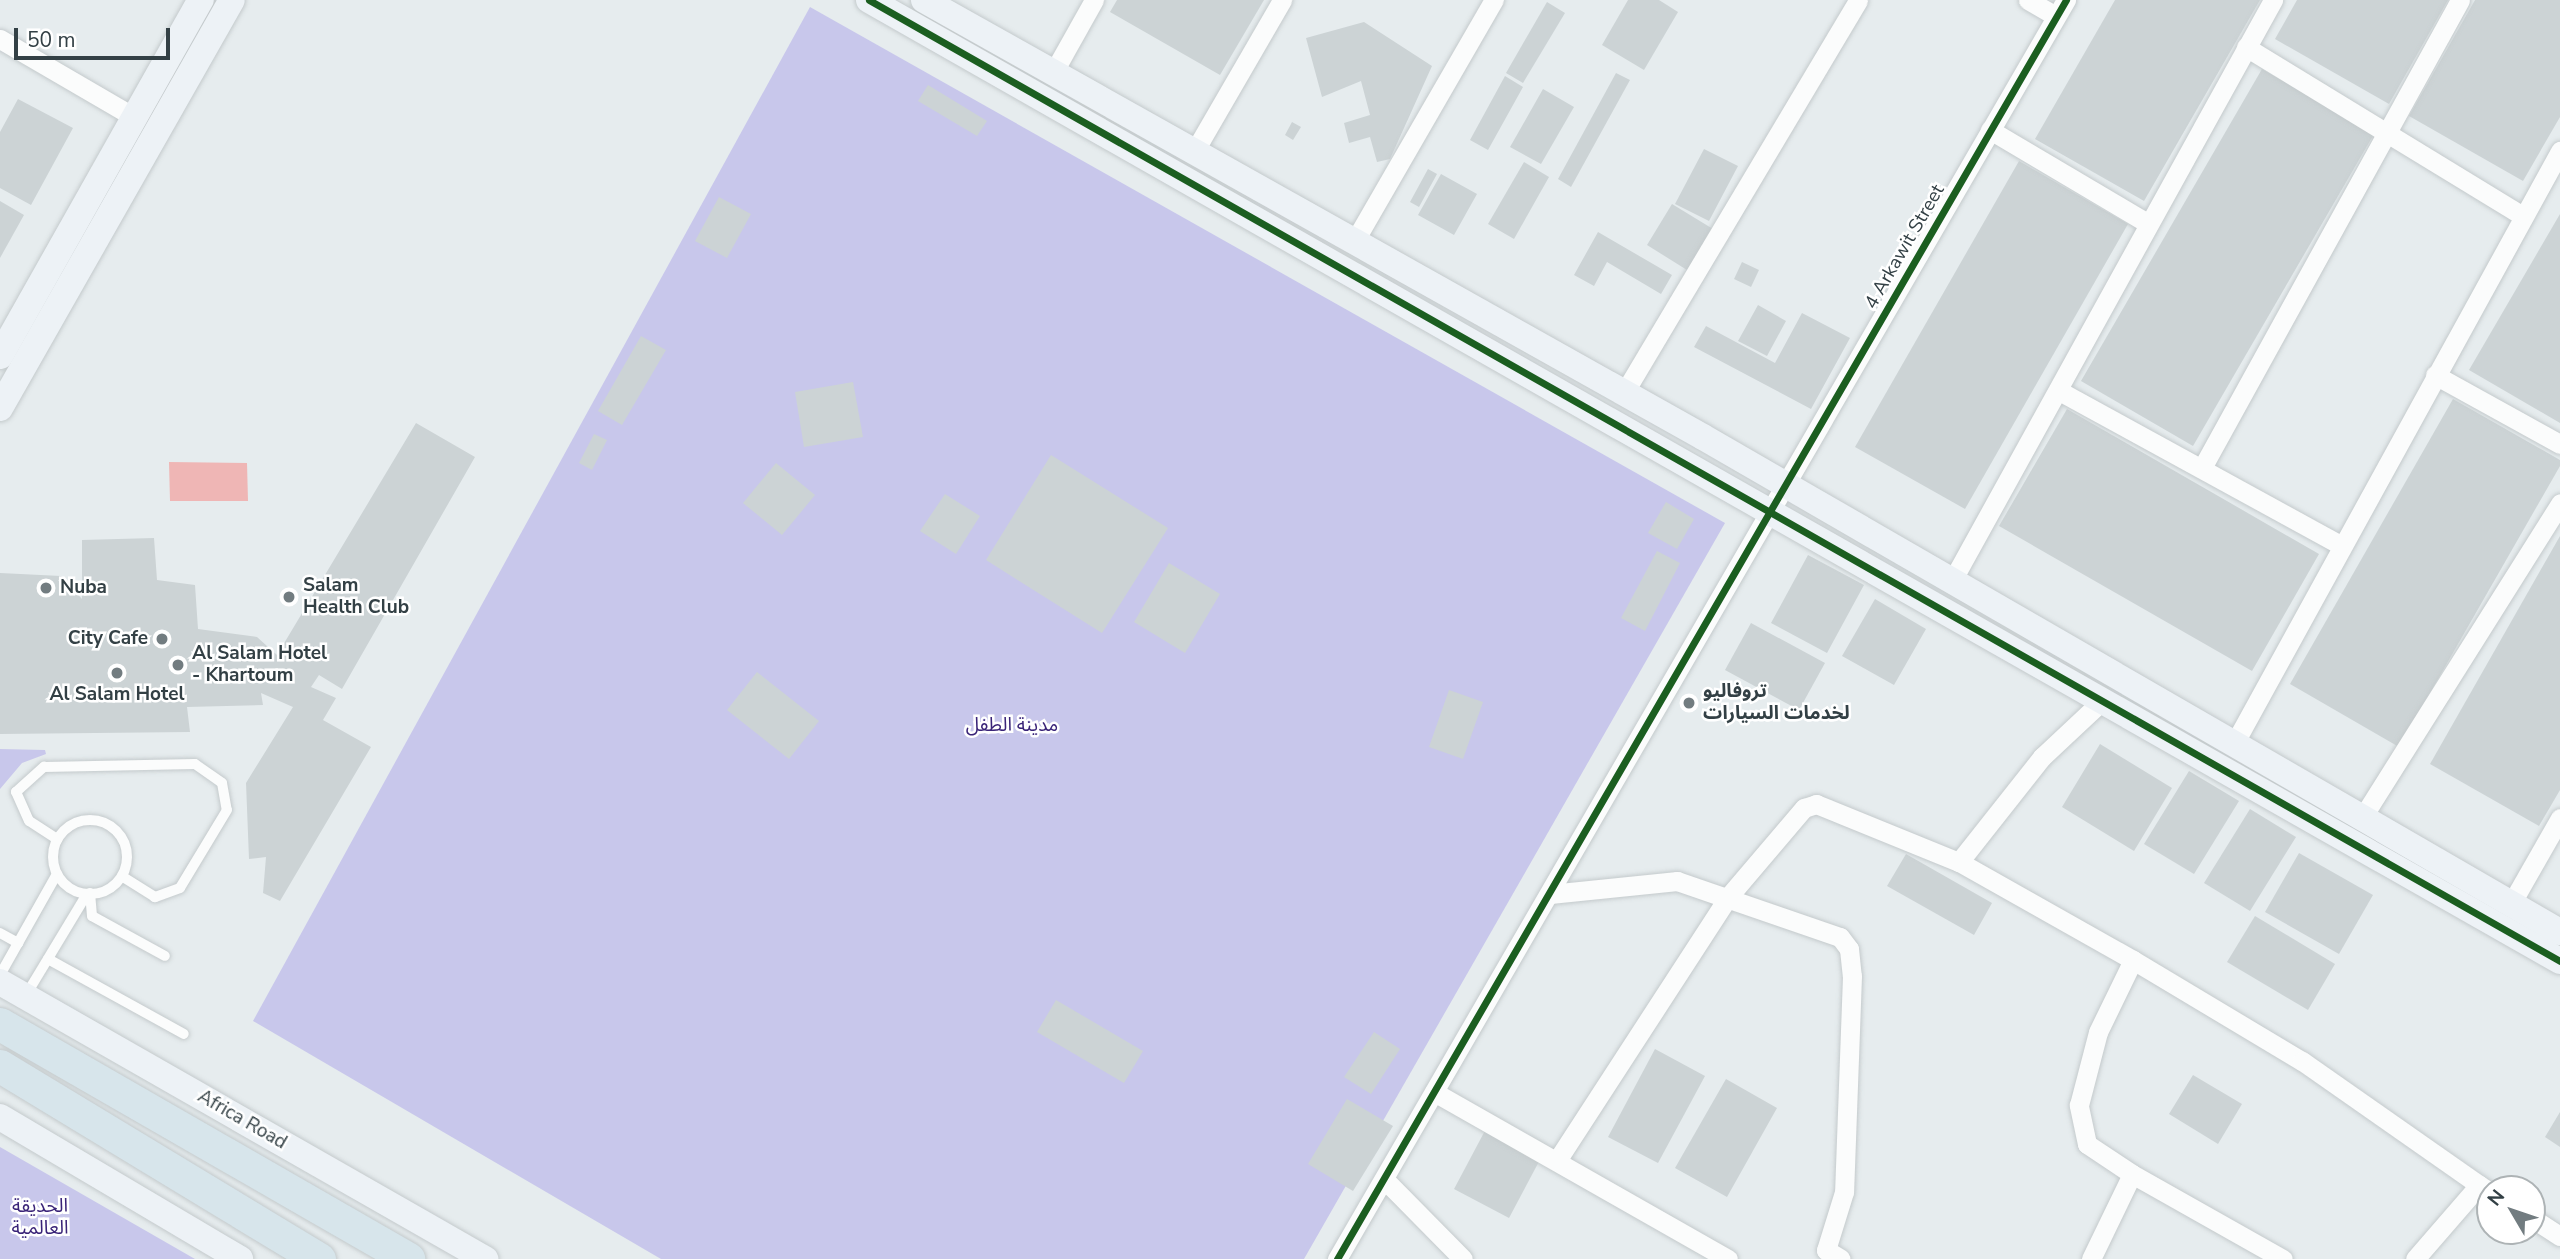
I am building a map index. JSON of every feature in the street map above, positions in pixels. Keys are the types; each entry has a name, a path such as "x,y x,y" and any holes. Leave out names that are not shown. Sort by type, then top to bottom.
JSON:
{"highway":[{"name":"Africa Road","path":"0,1024 408,1259"},
{"path":"0,1066 319,1259"}],"street":[{"path":"0,356 201,0"},
{"path":"0,408 232,0"},
{"path":"869,0 2560,961"},
{"path":"924,0 1787,485 2560,932"},
{"path":"1053,74 1094,0"},
{"path":"1194,152 1282,0"},
{"path":"1354,242 1494,0"},
{"path":"1624,393 1858,0"},
{"path":"2028,0 2061,8"},
{"path":"1952,581 2061,392 2147,223 2273,0"},
{"path":"2202,467 2385,129 2460,0"},
{"name":"4 Arkawit Street","path":"1337,1259 2061,8"},
{"path":"0,40 136,118"},
{"path":"2246,47 2385,129 2523,216"},
{"path":"1990,130 2147,223"},
{"path":"2234,744 2341,545 2560,151"},
{"path":"2435,375 2560,444"},
{"path":"2061,392 2341,545"},
{"path":"2362,818 2560,503"},
{"path":"1959,862 2042,757 2103,700"},
{"path":"1558,1159 1729,897 1793,816 1816,804 1959,862 2133,960 2302,1061 2476,1183"},
{"path":"2511,904 2560,818"},
{"path":"1550,894 1677,881 1840,937 1849,949 1844,1192 1829,1256"},
{"path":"2133,960 2098,1032 2079,1105 2088,1144 2132,1174 2283,1259"},
{"name":"Africa Road","path":"0,982 485,1259"},
{"path":"1434,1092 1558,1159 1728,1259"},
{"path":"0,1118 240,1259"},
{"path":"2091,1259 2132,1174"},
{"path":"1384,1179 1463,1259"},
{"path":"2415,1259 2476,1198"}],"lane":[{"path":"57,839 29,821 16,792 44,767 195,764 222,783 226,810 180,888 155,897 122,876"},
{"path":"25,996 89,894 111,888 122,876 126,844 111,825 87,819 57,839"},
{"path":"0,975 57,874 57,839"},
{"path":"57,874 89,894"},
{"path":"89,894 92,916 165,956"},
{"path":"0,933 18,943"},
{"path":"48,959 184,1034"}],"green space":[{"name":"مدينة الطفل","path":"810,7 1725,523 1304,1259 661,1259 253,1021"},
{"path":"0,749 45,750 46,754 22,763 0,789"},
{"name":"الحديقة العالمية","path":"0,1147 195,1259 0,1259"}],"shaded area":[{"path":"169,462 247,463 248,501 170,501"}],"building":[{"path":"1117,0 1264,0 1220,75 1110,12"},
{"path":"1628,0 1659,0 1678,12 1644,70 1602,45"},
{"path":"2115,0 2260,0 2144,201 2035,139"},
{"path":"2297,0 2448,0 2389,104 2275,39"},
{"path":"2475,0 2560,0 2560,117 2523,181 2409,116"},
{"path":"1547,2 1565,13 1523,83 1506,73"},
{"path":"1364,22 1432,66 1390,159 1377,162 1370,137 1349,143 1344,123 1370,115 1361,81 1322,97 1306,38"},
{"path":"2262,69 2374,134 2193,446 2081,381"},
{"path":"1616,73 1630,80 1571,187 1558,179"},
{"path":"1505,76 1523,87 1488,150 1470,140"},
{"path":"928,85 987,121 977,136 918,101"},
{"path":"1543,89 1574,107 1541,164 1510,147"},
{"path":"18,99 73,128 31,205 0,188 0,132"},
{"path":"1292,122 1301,127 1293,140 1285,135"},
{"path":"1704,149 1738,166 1709,221 1675,204"},
{"path":"2019,161 2128,224 1965,509 1855,447"},
{"path":"1524,162 1549,177 1514,239 1488,224"},
{"path":"1428,169 1437,174 1419,207 1410,202"},
{"path":"1441,174 1477,194 1454,235 1418,215"},
{"path":"719,197 751,214 727,258 695,241"},
{"path":"0,201 24,215 0,258"},
{"path":"1672,204 1713,229 1687,270 1647,245"},
{"path":"2560,214 2560,423 2469,370"},
{"path":"1598,232 1672,275 1661,294 1607,262 1594,286 1574,275"},
{"path":"1742,262 1759,270 1751,287 1734,279"},
{"path":"1758,305 1786,321 1767,356 1738,341"},
{"path":"1802,313 1850,338 1811,409 1694,347 1706,326 1775,363"},
{"path":"641,336 666,350 622,425 598,411"},
{"path":"853,382 863,437 804,447 795,392"},
{"path":"2453,399 2560,460 2560,466 2399,747 2290,684"},
{"path":"2067,409 2319,554 2252,671 1999,526"},
{"name":"Al Salam Hotel - Khartoum","path":"416,423 475,457 342,689 319,675 311,687 336,698 323,720 371,747 280,901 263,893 266,857 249,859 246,783 293,707 261,693 263,705 187,707 190,732 0,734 0,573 61,576 82,599 82,540 154,538 157,580 195,585 198,629 257,637 277,655"},
{"path":"594,434 607,440 592,470 579,463"},
{"path":"1051,455 1168,528 1102,633 986,560"},
{"path":"776,463 815,495 782,535 743,503"},
{"path":"945,494 980,516 956,554 920,531"},
{"path":"1666,502 1694,519 1677,549 1648,533"},
{"path":"2560,536 2560,790 2539,826 2430,764"},
{"path":"1657,551 1680,563 1645,631 1621,618"},
{"path":"1808,555 1864,585 1827,653 1771,623"},
{"path":"1169,563 1220,594 1185,653 1134,622"},
{"path":"1875,599 1926,629 1894,685 1842,656"},
{"path":"1751,623 1825,663 1799,710 1725,670"},
{"path":"757,672 819,721 789,759 727,710"},
{"path":"1449,690 1483,702 1463,759 1429,747"},
{"path":"2100,744 2172,788 2134,851 2062,807"},
{"path":"2189,771 2239,801 2194,874 2144,844"},
{"path":"2250,809 2296,837 2250,911 2204,883"},
{"path":"2299,853 2373,895 2339,954 2265,912"},
{"path":"1906,854 1992,903 1974,935 1887,886"},
{"path":"2255,916 2335,964 2308,1010 2227,962"},
{"path":"1056,1000 1143,1051 1124,1083 1037,1032"},
{"path":"1374,1032 1400,1049 1371,1094 1344,1077"},
{"path":"1655,1049 1705,1076 1658,1163 1608,1137"},
{"path":"2193,1075 2242,1104 2218,1144 2169,1114"},
{"path":"1726,1079 1777,1108 1727,1197 1675,1168"},
{"path":"1347,1099 1393,1126 1353,1191 1308,1164"},
{"path":"2560,1112 2560,1147 2545,1137"},
{"path":"1488,1125 1543,1154 1509,1218 1454,1189"}],"cycle path":[{"path":"869,0 2560,961"},
{"path":"1337,1259 2066,0"}],"place":[{"name":"Nuba","path":"46,588"},
{"name":"Salam Health Club","path":"289,597"},
{"name":"City Cafe","path":"162,639"},
{"name":"Al Salam Hotel - Khartoum","path":"178,665"},
{"name":"Al Salam Hotel","path":"117,673"},
{"name":"تروفاليو لخدمات السيارات","path":"1689,703"}]}
